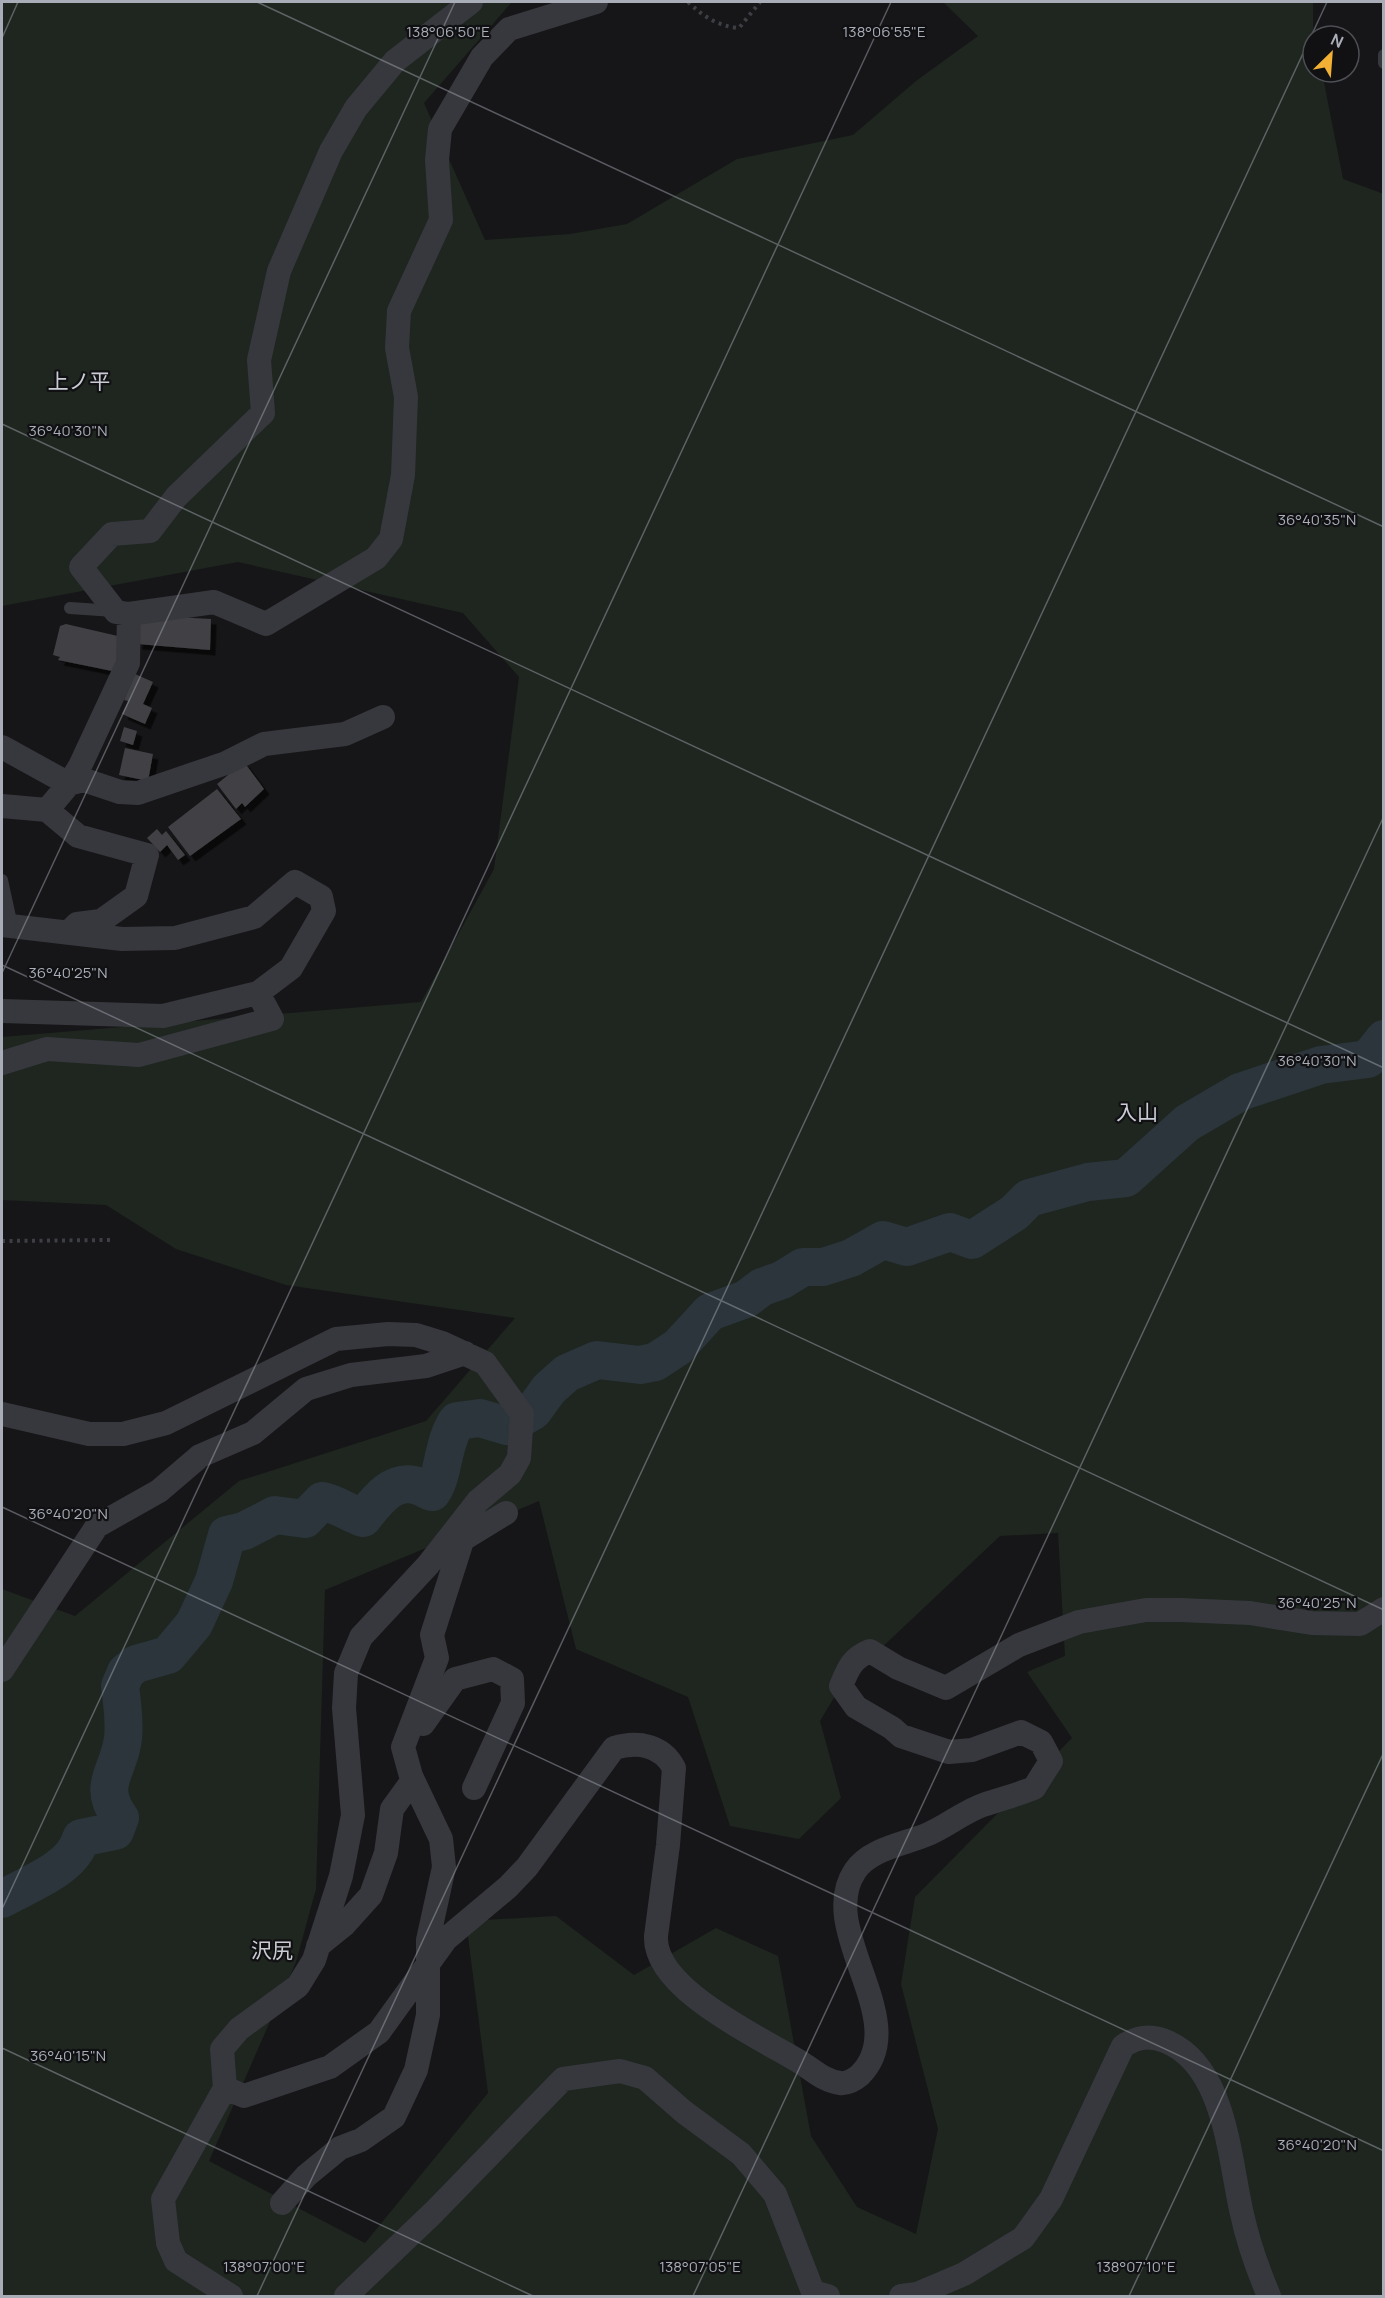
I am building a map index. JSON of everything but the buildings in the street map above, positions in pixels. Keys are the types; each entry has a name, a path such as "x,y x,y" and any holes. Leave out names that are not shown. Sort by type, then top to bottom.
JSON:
{"street":[{"path":"47,810 69,784 128,663 122,613 81,567 112,534 150,531 176,497 263,413 259,360 279,272 331,151 356,108 395,61 471,2"},
{"path":"122,613 214,602 266,624 376,558 391,539 403,475 406,397 397,348 399,311 441,220 437,159 441,129 482,57 509,28 596,2"},
{"path":"2,747 69,784 84,780 120,792 138,793 226,763 264,744 345,734 383,717"},
{"path":"2,806 47,810 78,836 147,855 136,896 101,921 77,924 68,933"},
{"path":"2,1011 163,1016 258,993 291,968 324,911 321,897 295,882 254,917 175,938 122,939 7,925"},
{"path":"2,1063 47,1049 139,1055 272,1019 258,993"},
{"path":"2,1414 89,1434 123,1434 166,1423 336,1338 388,1334 416,1335 485,1363 522,1414 522,1441 519,1458 510,1474 478,1501 433,1559 361,1637 346,1673 344,1708 352,1815 341,1876 318,1946 298,1986 239,2029 222,2049 225,2088 163,2199 168,2243 176,2261 231,2296"},
{"path":"2,1670 97,1526 159,1491 200,1456 253,1432 306,1389 351,1375 426,1366 465,1353"},
{"path":"433,1559 506,1513"},
{"path":"282,2203 306,2176 340,2148 361,2140 394,2117 416,2070 428,2014 428,1940 444,1867 441,1839 413,1780 403,1747 437,1658 432,1635 462,1541"},
{"path":"225,2088 244,2096 330,2067 379,2032 446,1939 508,1887 527,1867 615,1748 629,1744 658,1749 669,1757 674,1768 656,1936 655,1949 659,1959 668,1972 732,2024 824,2078 842,2083 852,2081 866,2068 876,2041 876,2024 866,1981 849,1932 846,1912 847,1895 855,1871 880,1852 928,1834 981,1805 1034,1788 1051,1761 1041,1742 1021,1732 972,1750 949,1752 901,1736 892,1728 856,1707 841,1686 850,1664 859,1655 870,1650 898,1668 946,1688 1019,1645 1079,1622 1112,1616 1146,1610 1180,1610 1250,1613 1312,1623 1360,1624 1383,1609"},
{"path":"410,1730 417,1731 455,1679 494,1669 512,1678 513,1703 474,1788"},
{"path":"318,1946 344,1925 371,1895 386,1853 392,1809 413,1780"},
{"path":"901,2296 917,2294 964,2274 1023,2238 1051,2199 1123,2046 1142,2037 1160,2039 1181,2049 1194,2061 1212,2089 1242,2217 1269,2296"},
{"path":"346,2296 434,2212 563,2079 620,2071 645,2078 684,2112 741,2154 775,2194 813,2292 828,2296"}],"lane":[{"path":"1383,56 1383,63"},
{"path":"70,608 122,613"},
{"path":"2,880 7,925"}],"path":[{"path":"688,2 705,17 728,27 739,28 760,2"},
{"path":"2,1241 110,1240"}],"shaded area":[{"path":"2,2 512,2 424,103 485,240 570,234 627,224 737,159 853,135 916,81 978,36 943,2 1313,2 1313,24 1301,24 1301,84 1324,84 1343,179 1384,194 1383,2296 2,2296 2,1589 75,1616 239,1481 426,1421 515,1318 286,1285 176,1249 106,1205 2,1200 2,1037 421,1002 494,869 519,677 463,613 238,562 2,606","holes":["539,1501 576,1649 688,1697 730,1826 799,1839 841,1798 820,1721 841,1686 1000,1536 1058,1533 1065,1656 1027,1672 1072,1738 915,1897 901,1984 938,2129 916,2234 857,2207 811,2136 778,1956 716,1928 634,1975 556,1916 466,1921 488,2093 365,2243 209,2161 296,1962 316,1889 325,1590"]}],"waterway":[{"path":"2,1899 59,1867 76,1849 81,1838 115,1831 120,1818 113,1806 109,1787 123,1738 120,1686 126,1672 136,1664 168,1655 194,1624 214,1581 227,1535 244,1531 275,1515 305,1519 322,1501 363,1518 385,1494 398,1486 414,1485 432,1492 439,1477 448,1439 457,1421 480,1418 507,1426 533,1411 549,1389 567,1373 597,1360 640,1365 655,1362 678,1347 710,1312 746,1299 762,1287 782,1280 803,1267 823,1267 851,1258 883,1240 907,1247 950,1232 972,1240 1014,1213 1029,1198 1088,1182 1126,1178 1187,1123 1240,1092 1321,1065 1368,1059 1384,1039"}],"district":[{"name":"上ノ平","path":"79,381"},
{"name":"入山","path":"1137,1112"},
{"name":"沢尻","path":"272,1950"}]}
